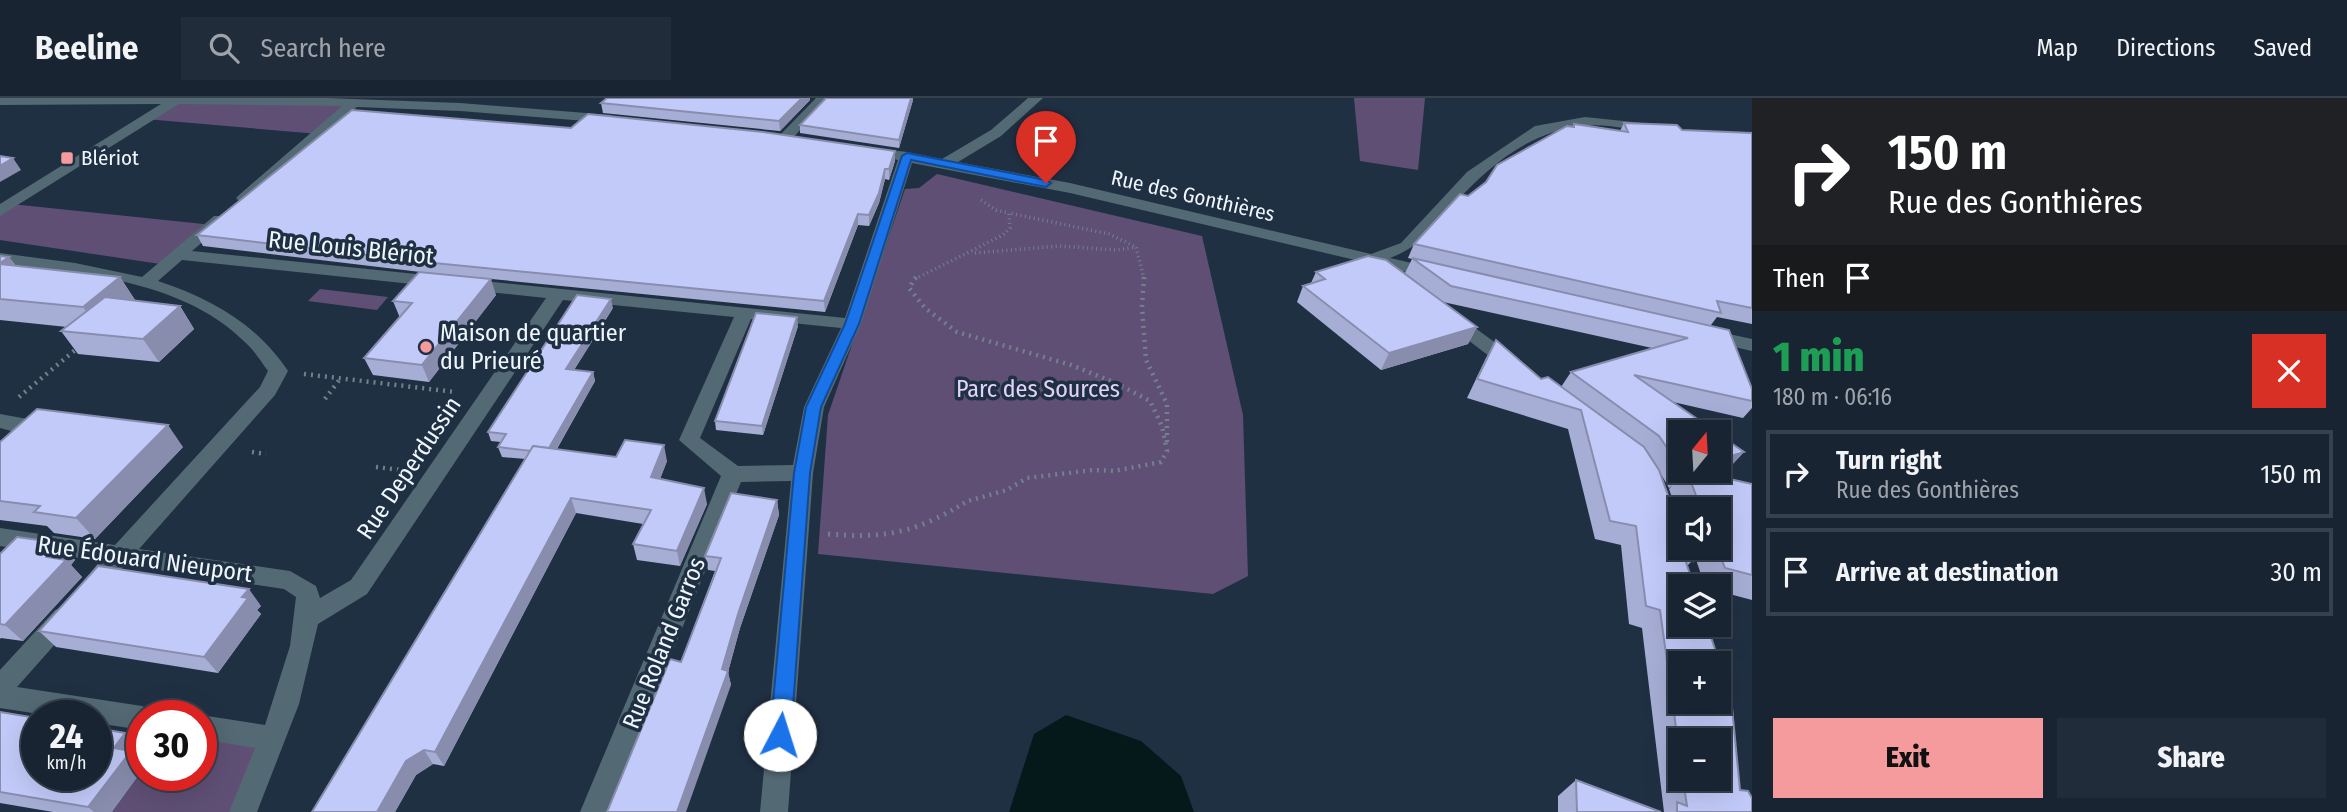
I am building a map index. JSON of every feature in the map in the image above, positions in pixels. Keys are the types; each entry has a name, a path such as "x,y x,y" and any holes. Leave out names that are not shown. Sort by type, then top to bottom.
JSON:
{"street":[{"path":"0,101 179,98 354,103 433,106 629,121"},
{"path":"0,211 179,98"},
{"path":"801,140 779,138 823,98"},
{"path":"947,163 996,133 1036,98"},
{"path":"147,282 354,103"},
{"path":"1372,259 1407,246 1472,175 1540,129 1585,121 1664,129"},
{"name":"Rue des Gonthières","path":"853,148 947,163 1070,188 1454,278"},
{"path":"774,812 802,473 814,407 852,324 907,156"},
{"name":"Rue Louis Blériot","path":"179,255 852,324"},
{"path":"0,258 147,282 237,325 267,352 278,371 268,390 0,688"},
{"path":"1372,259 1416,292"},
{"name":"Rue Deperdussin","path":"309,617 359,587 558,294"},
{"path":"1438,309 1527,376"},
{"path":"745,313 689,440 733,474 802,473"},
{"path":"1684,330 1752,345"},
{"path":"0,421 26,425 29,433 25,443 0,466"},
{"name":"Rue Roland Garros","path":"594,812 733,474"},
{"name":"Rue Édouard Nieuport","path":"0,537 290,580 308,593 309,617"},
{"path":"243,812 273,739 309,617"},
{"path":"0,696 126,716"},
{"path":"217,730 273,739"}],"path":[{"path":"797,529 840,536 885,536 931,522 968,501 1007,490 1027,478 1144,467 1161,461 1167,451 1169,421 1167,404 1146,360 1142,307 1144,273 1136,247 1109,234 1009,213 1010,228 1003,236 917,276 909,288 930,314 958,335 1054,359 1120,385 1133,395 1150,401 1161,426 1167,451"},
{"path":"964,254 998,249 1060,246 1116,250 1136,247"},
{"path":"18,399 82,344"},
{"path":"278,371 489,396"},
{"path":"324,399 341,378"},
{"path":"257,453 266,454"},
{"path":"376,467 391,469"}],"green space":[{"path":"179,98 354,103 318,134 145,119"},
{"path":"1354,98 1425,98 1418,170 1360,161"},
{"name":"Parc des Sources","path":"937,174 1202,236 1243,415 1248,576 1213,594 818,554 828,415 905,189 919,188"},
{"path":"11,204 213,225 167,265 0,240 0,211"},
{"path":"320,289 388,297 377,310 308,301"},
{"path":"217,730 273,739 243,812 112,812 127,791 217,791"}],"shaded area":[{"path":"1066,715 1141,741 1181,776 1194,812 1009,812 1034,734"}],"building":[{"path":"607,98 802,98 779,121 601,103"},
{"path":"826,98 911,98 899,140 800,125"},
{"path":"352,110 571,128 588,114 763,132 895,151 889,169 885,169 879,193 869,215 858,214 824,301 434,263 197,235"},
{"path":"1624,123 1677,125 1682,130 1752,133 1752,308 1717,301 1721,313 1414,244 1460,194 1468,196 1486,182 1497,165 1567,126 1574,127 1574,124 1628,132"},
{"path":"0,156 13,158 0,166"},
{"path":"0,256 9,257 0,263"},
{"path":"1368,256 1386,260 1477,327 1389,353 1303,286 1325,279 1316,272"},
{"path":"1412,258 1729,330 1752,389 1752,401 1634,375 1699,420 1668,420 1668,449 1659,436 1571,372 1688,338 1451,286"},
{"path":"0,264 120,277 83,307 0,299"},
{"path":"419,272 491,279 422,365 364,358 412,303 393,301"},
{"path":"577,295 611,299 566,369 593,372 549,448 533,446 531,451 498,447 506,434 488,432"},
{"path":"105,297 180,306 143,339 61,331"},
{"path":"756,313 797,317 762,426 715,421"},
{"path":"1496,340 1541,379 1548,377 1644,447 1659,470 1669,497 1668,560 1685,560 1690,574 1668,574 1668,637 1711,637 1716,651 1668,651 1668,669 1660,610 1646,606 1636,526 1610,521 1581,410 1477,379"},
{"path":"37,409 168,425 76,518 34,512 40,506 0,501 0,442"},
{"path":"625,440 664,445 651,477 704,488 677,551 633,544 651,510 571,498 435,752 424,750 406,761 377,812 312,812 533,446 616,457"},
{"path":"1731,443 1744,452 1731,456"},
{"path":"1731,479 1752,484 1752,575 1725,568 1722,560 1731,560 1731,497 1697,497 1691,483 1731,483"},
{"path":"731,493 777,500 722,669 728,671 677,812 607,812 670,659 681,662 721,558 705,556"},
{"path":"17,537 60,543 47,557 66,560 5,625 0,624 0,554"},
{"path":"98,566 249,589 242,597 248,598 204,657 39,631"},
{"path":"1731,697 1740,790 1748,791 1752,798 1752,812 1677,812 1677,802 1687,806 1685,791 1731,791 1731,728 1676,728 1674,714 1731,714"},
{"path":"0,712 21,715 21,791 100,791 88,807 0,792"},
{"path":"112,731 125,733 114,748 126,750 126,758 112,776"},
{"path":"1576,780 1661,812 1577,812"}],"place":[{"name":"Blériot","path":"67,158"},
{"name":"Maison de quartier du Prieuré","path":"426,347"}],"route":[{"path":"780,735 802,473 814,407 852,324 907,156 1046,183"}]}
